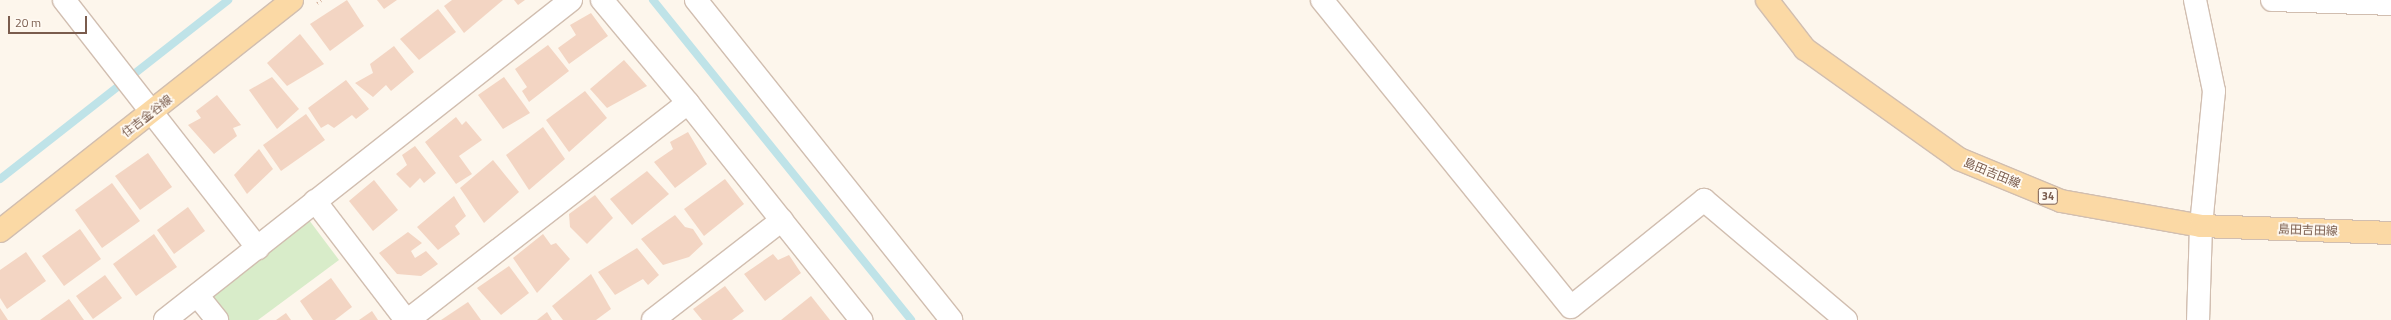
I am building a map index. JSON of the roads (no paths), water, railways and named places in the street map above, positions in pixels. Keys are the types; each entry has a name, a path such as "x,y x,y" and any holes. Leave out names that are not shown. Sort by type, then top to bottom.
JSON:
{"main road":[{"name":"住吉金谷線","path":"0,231 292,0"},
{"name":"島田吉田線","path":"1767,0 1805,49 1959,159 2061,201 2201,226 2391,233"}],"street":[{"path":"64,0 258,248"},
{"path":"165,320 570,0"},
{"path":"602,0 688,102 861,320"},
{"path":"696,0 951,320"},
{"path":"1322,0 1576,313 1704,200 1846,320"},
{"path":"2195,0 2214,91 2201,226 2198,320"},
{"path":"2272,0 2391,4"},
{"path":"315,201 407,320 688,102"},
{"path":"653,320 782,220"},
{"path":"197,295 217,320"}],"waterway":[{"path":"0,179 228,0"},
{"path":"653,0 911,320"}]}
